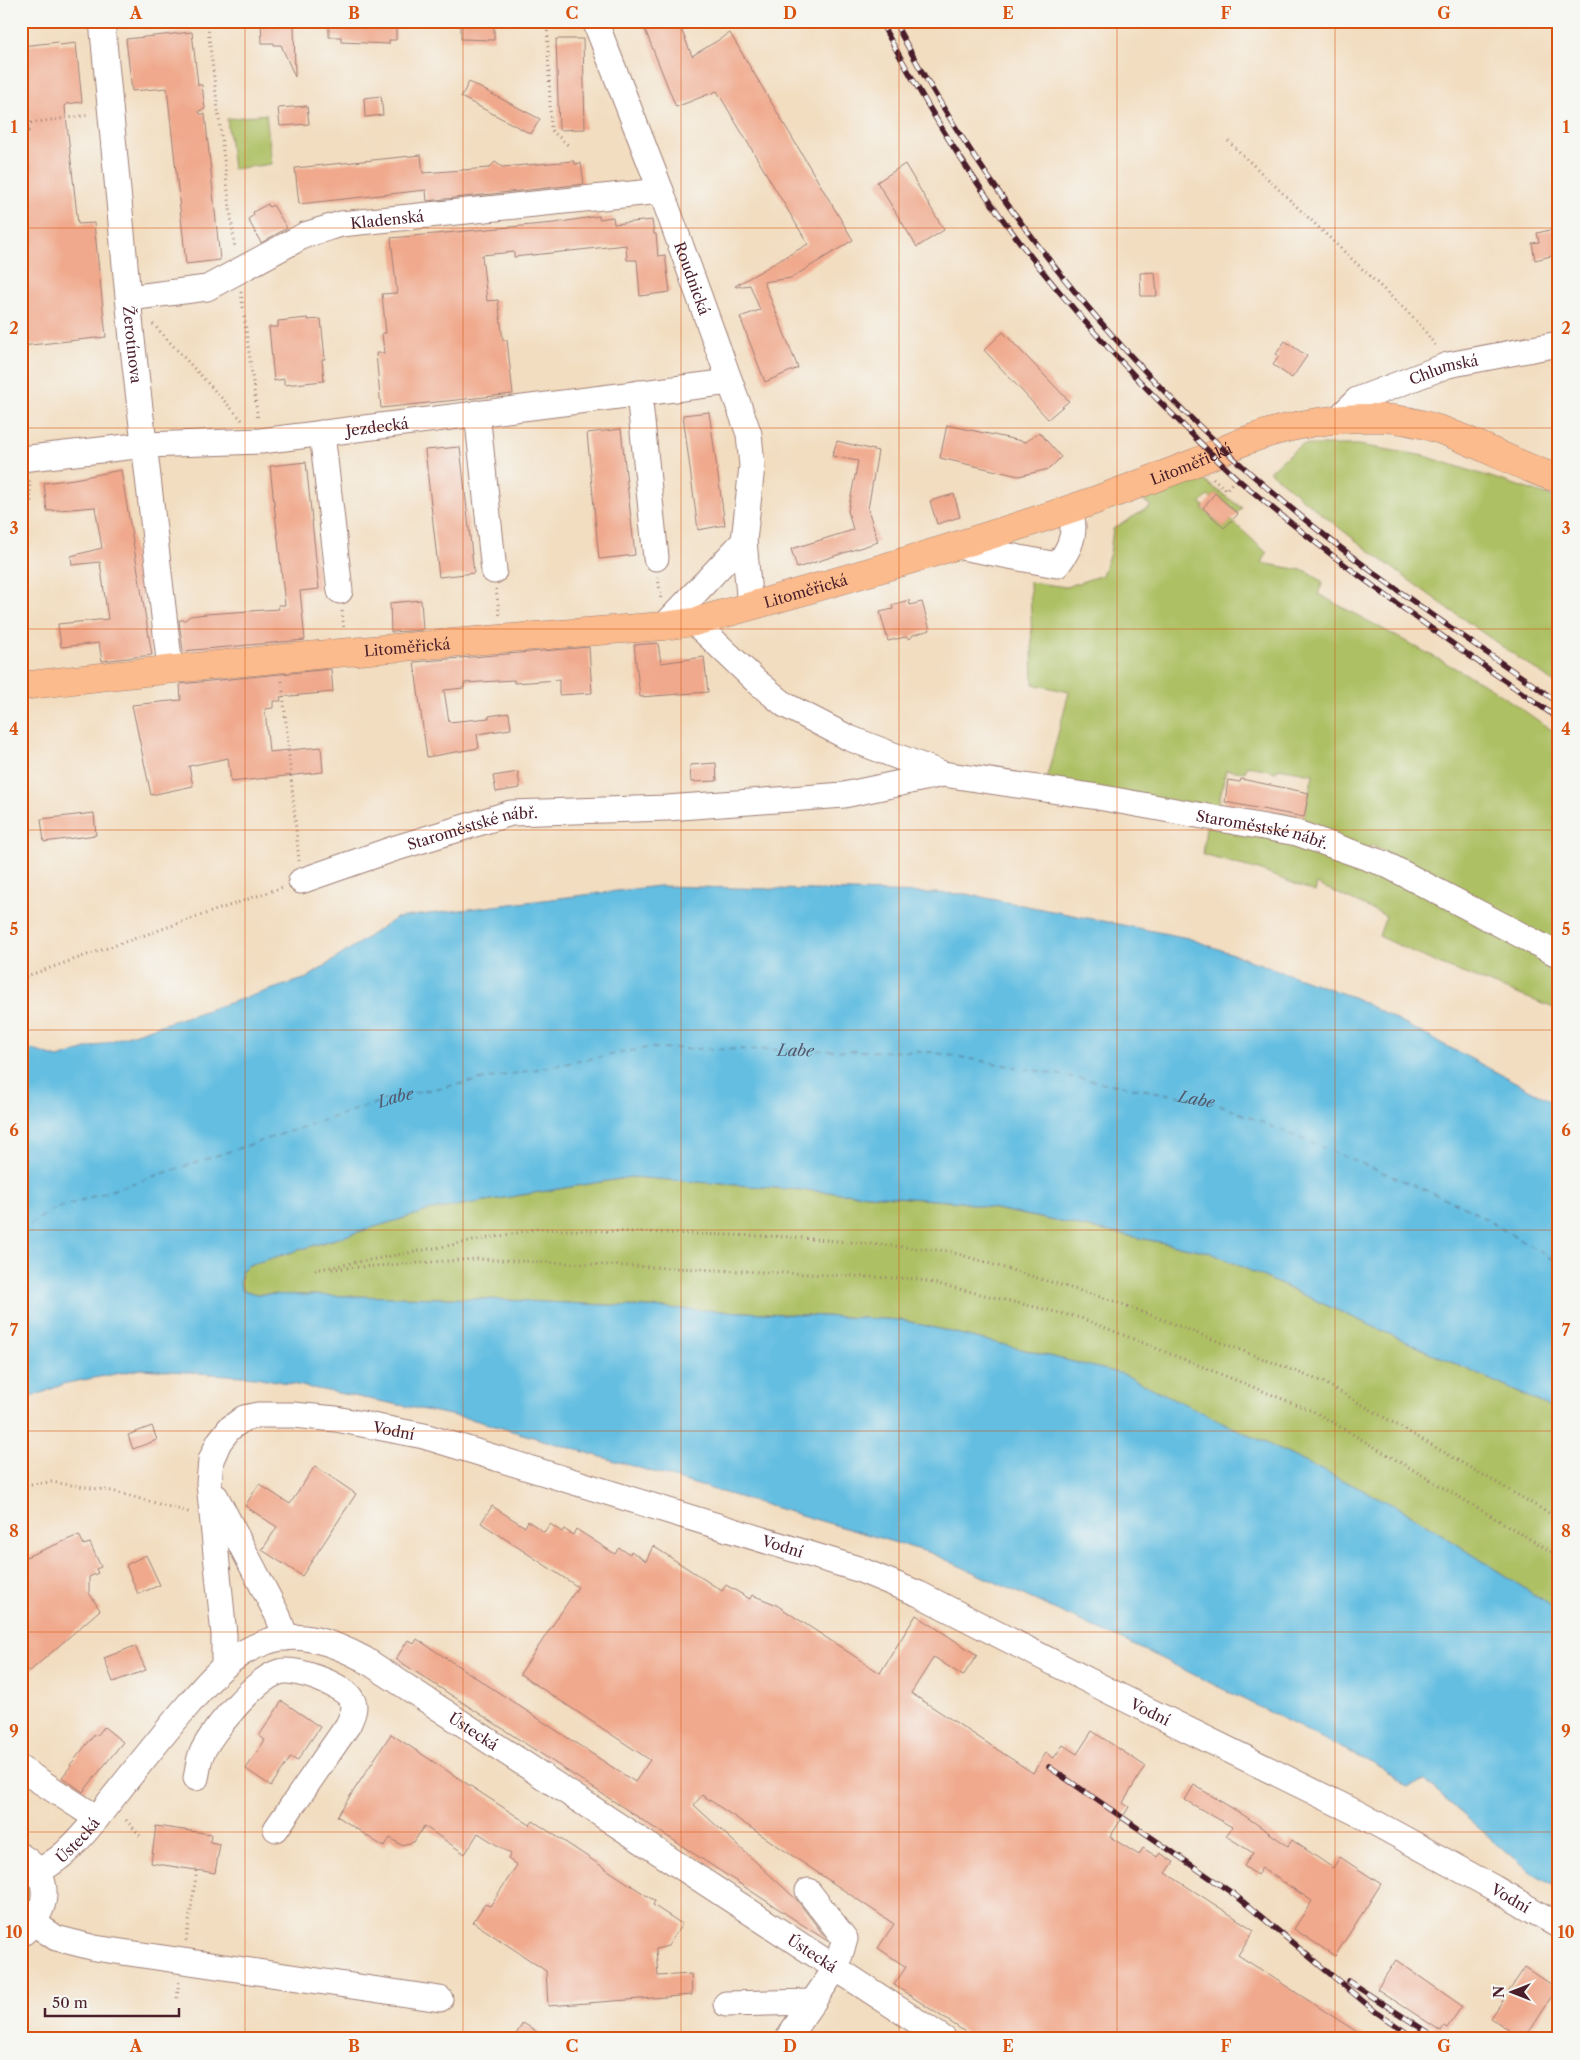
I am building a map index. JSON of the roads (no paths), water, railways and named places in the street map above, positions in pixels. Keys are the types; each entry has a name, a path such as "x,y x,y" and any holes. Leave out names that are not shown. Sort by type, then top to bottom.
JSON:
{"main road":[{"name":"Litoměřická","path":"21,686 170,668 346,651 694,622 956,546 1145,482 1251,438 1311,422 1380,418 1420,424 1466,440 1559,480"}],"street":[{"name":"Žerotínova","path":"102,21 128,298 170,668"},
{"name":"Roudnická","path":"595,21 661,191 748,434 752,466 744,541 750,606"},
{"name":"Kladenská","path":"128,298 207,288 305,235 341,224 661,191"},
{"name":"Chlumská","path":"1338,419 1357,400 1448,365 1559,344"},
{"name":"Jezdecká","path":"24,458 145,446 261,440 730,382"},
{"path":"639,393 656,558"},
{"path":"477,413 494,571"},
{"path":"322,433 340,591"},
{"path":"956,546 1057,565 1068,551 1074,522 1068,509"},
{"path":"664,626 744,541"},
{"name":"Staroměstské nábř.","path":"694,622 755,680 785,705 849,738 943,774 1098,797 1297,833 1385,864 1559,955"},
{"name":"Staroměstské nábř.","path":"301,881 510,813 667,808 844,795 943,774"},
{"name":"Vodní","path":"224,1665 224,1635 209,1483 211,1460 219,1442 229,1430 244,1418 258,1415 336,1418 424,1436 858,1569 919,1594 1359,1814 1559,1926"},
{"path":"209,1483 278,1616 286,1638"},
{"name":"Ústecká","path":"28,1928 41,1911 44,1898 43,1884 30,1864 66,1853 97,1818 173,1723 224,1665 267,1641 286,1638 308,1638 326,1642 364,1658 944,2039"},
{"path":"196,1778 201,1755 217,1730 245,1696 269,1676 282,1671 291,1671 324,1681 340,1690 349,1696 354,1704 354,1710 348,1725 276,1829"},
{"path":"21,1769 97,1818"},
{"path":"788,2039 836,1968 845,1939 808,1891"},
{"path":"28,1928 73,1944 440,1999"},
{"path":"726,2004 813,2002"}],"water":[{"name":"Labe","path":"658,886 966,894 1188,938 1355,998 1559,1105 1559,1411 1209,1252 961,1202 631,1177 431,1210 249,1265 242,1270 240,1282 242,1290 257,1294 486,1299 902,1320 1123,1374 1406,1511 1559,1611 1559,1889 1531,1873 1424,1781 1407,1787 1384,1769 1144,1650 931,1553 471,1419 256,1377 142,1369 67,1383 21,1401 21,1046 58,1058 307,978 396,918"}],"railway":[{"path":"880,21 966,167 1002,218 1048,279 1098,337 1151,393 1233,475 1290,522 1404,608 1559,719"},
{"path":"894,21 934,92 978,161 1025,228 1075,292 1129,354 1186,413 1246,469 1338,546 1432,615 1559,703"},
{"path":"1049,1767 1235,1895 1376,2012 1416,2039"},
{"path":"1348,1981 1438,2039"}]}
